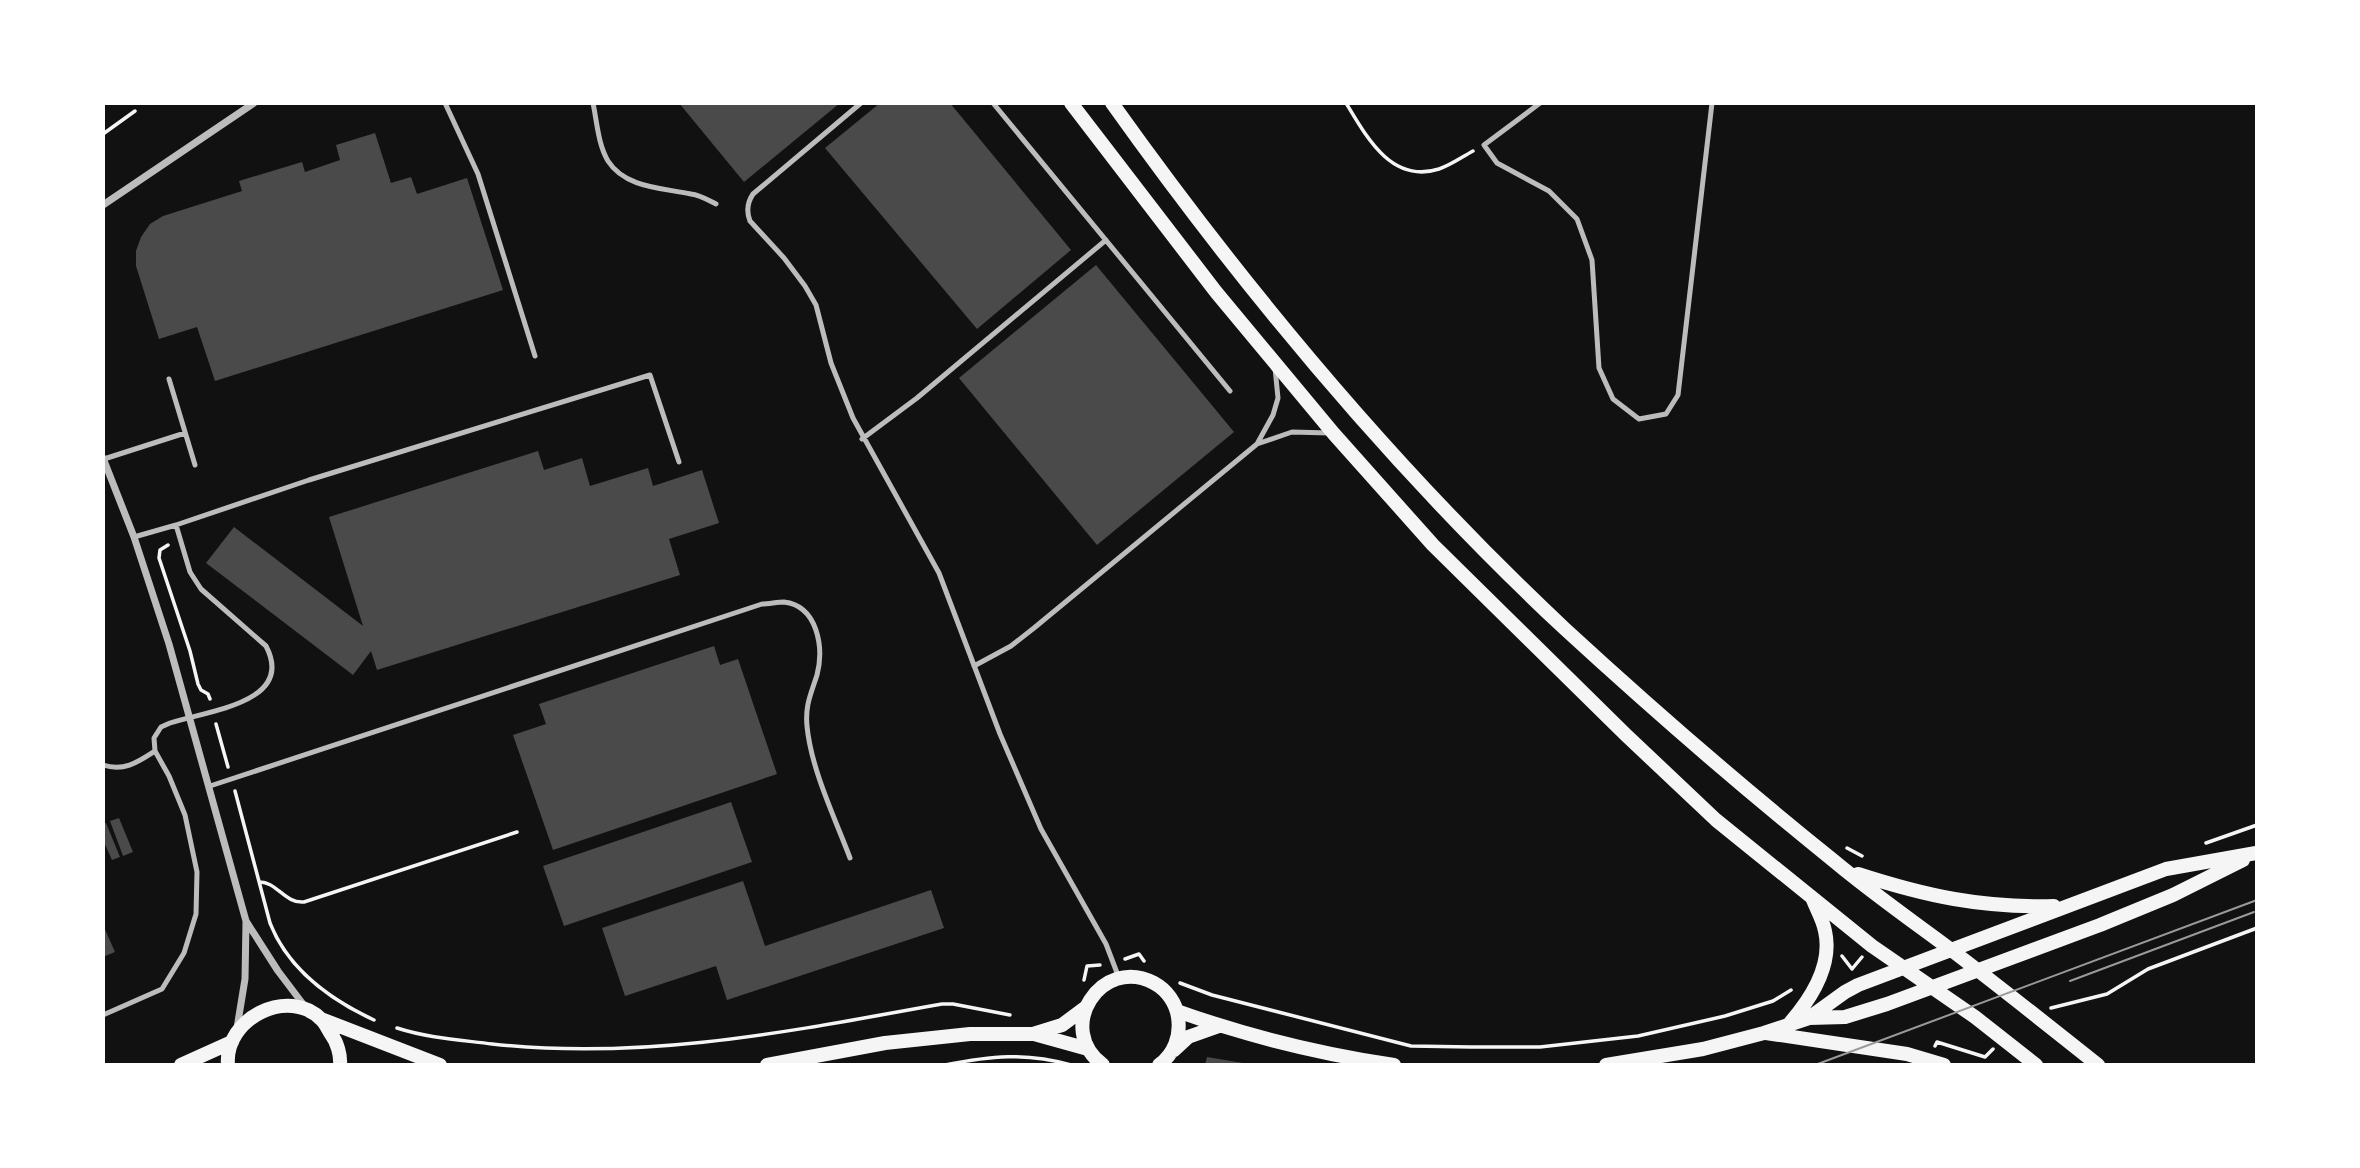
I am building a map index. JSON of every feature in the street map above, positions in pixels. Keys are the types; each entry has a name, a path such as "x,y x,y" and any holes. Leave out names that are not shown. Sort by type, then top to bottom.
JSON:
{"main road":[{"path":"1071,103 1274,363 1433,545 1716,820 1902,968 2003,1037 2036,1065"},
{"path":"1112,103 1166,179 1335,388 1468,531 1564,628 1664,717 1846,871 2098,1065"},
{"path":"1809,1018 1845,992 1902,968 2166,869 2257,853"},
{"path":"1606,1065 1681,1053 1764,1033 1809,1018 1845,1017 2101,925 2173,895 2257,853"},
{"path":"1846,871 1909,891 1957,901 2001,906 2069,905"},
{"path":"1788,1025 1816,989 1826,950 1825,930 1812,897"},
{"path":"1103,1065 1088,1049 1082,1022 1085,1008 1093,995 1105,984 1119,978 1148,980 1161,987 1171,998 1180,1025 1178,1039 1165,1060"},
{"path":"228,1065 234,1038 241,1027 254,1015 271,1008 290,1007 431,1064"},
{"path":"1033,1034 1062,1025 1085,1008"},
{"path":"1177,1011 1219,1026 1347,1057 1394,1065"},
{"path":"315,1016 335,1038 340,1065"},
{"path":"1165,1060 1188,1037 1219,1026"},
{"path":"1764,1033 1907,1054 1944,1065"},
{"path":"767,1065 885,1043 970,1034 1033,1034 1088,1049"},
{"path":"181,1065 234,1038"}],"street":[{"path":"103,205 254,103"},
{"path":"104,458 134,537 191,716 246,921 245,979 234,1038"},
{"path":"246,921 278,971 315,1016"}],"lane":[{"path":"445,103 478,174 536,356"},
{"path":"593,103 601,145 609,162 629,180 651,187 694,194 716,204"},
{"path":"861,103 753,194 748,207 750,221 791,268 816,305 831,363 862,439 939,573 1000,734 1041,829 1114,963 1119,978"},
{"path":"993,103 1230,391"},
{"path":"1540,103 1484,145 1497,163 1549,191 1577,219 1592,260 1599,368 1613,399 1639,419 1666,414 1678,395 1712,103"},
{"path":"862,439 917,398 1106,240"},
{"path":"1257,444 1273,415 1278,398 1274,363"},
{"path":"134,537 650,375 679,462"},
{"path":"169,379 195,465"},
{"path":"974,666 1002,651 1034,628 1257,444 1292,432 1334,434"},
{"path":"104,458 186,433"},
{"path":"103,1015 162,989 184,953 196,914 197,872 185,815 170,776 155,751 154,738 161,727 248,700 262,691 270,680 272,657 266,646 201,589 190,572 176,525"},
{"path":"210,786 762,604 785,602 808,614 817,631 821,652 817,674 807,701 807,728 818,772 850,858"},
{"path":"103,765 120,769 137,763 155,751"}],"path":[{"path":"1346,103 1380,155 1403,170 1428,171 1441,168 1484,145"},
{"path":"103,134 135,111"},
{"path":"168,545 160,550 159,558 190,651 198,684 201,690 208,694 270,923 278,942 293,964"},
{"path":"2195,848 2257,825"},
{"path":"259,882 268,883 290,901 304,902 517,832"},
{"path":"1840,844 1867,859"},
{"path":"2051,1008 2107,994 2161,964 2257,928"},
{"path":"1837,950 1852,969 1863,956"},
{"path":"1082,986 1087,966 1114,963 1139,954 1147,965"},
{"path":"1177,981 1212,995 1411,1046 1540,1047 1638,1036 1725,1016 1773,1001 1800,982"},
{"path":"1791,990 1811,997"},
{"path":"394,1027 427,1035 500,1044 602,1050 725,1041 953,1003 1006,1015 1019,1015"},
{"path":"1934,1052 1937,1042 1985,1057 1990,1052"},
{"path":"945,1065 989,1056 1037,1057 1071,1065"}],"building":[{"path":"679,103 840,103 744,182"},
{"path":"880,103 950,103 1071,250 977,329 825,148"},
{"path":"375,133 391,183 411,177 417,194 467,178 503,290 215,381 197,327 159,339 136,266 136,251 150,224 163,216 242,191 239,181 302,162 305,172 340,160 336,145"},
{"path":"1096,265 1234,432 1097,545 959,378"},
{"path":"538,451 544,470 582,458 590,486 648,468 653,486 702,470 719,523 669,539 680,575 377,670 371,651 353,675 206,563 234,527 363,626 329,517"},
{"path":"714,646 720,665 738,659 777,774 553,850 513,735 546,724 539,704"},
{"path":"731,802 752,862 564,926 543,866"},
{"path":"119,818 133,852 123,856 110,821"},
{"path":"106,823 120,857 112,860 103,840 103,824"},
{"path":"743,881 765,946 931,890 944,928 727,1000 716,966 625,996 602,928"},
{"path":"103,925 115,952 103,957"},
{"path":"1207,1057 1243,1063 1243,1065 1205,1065"}],"tram line":[{"path":"1815,1065 2257,900"},
{"path":"2070,981 2254,912"}]}
